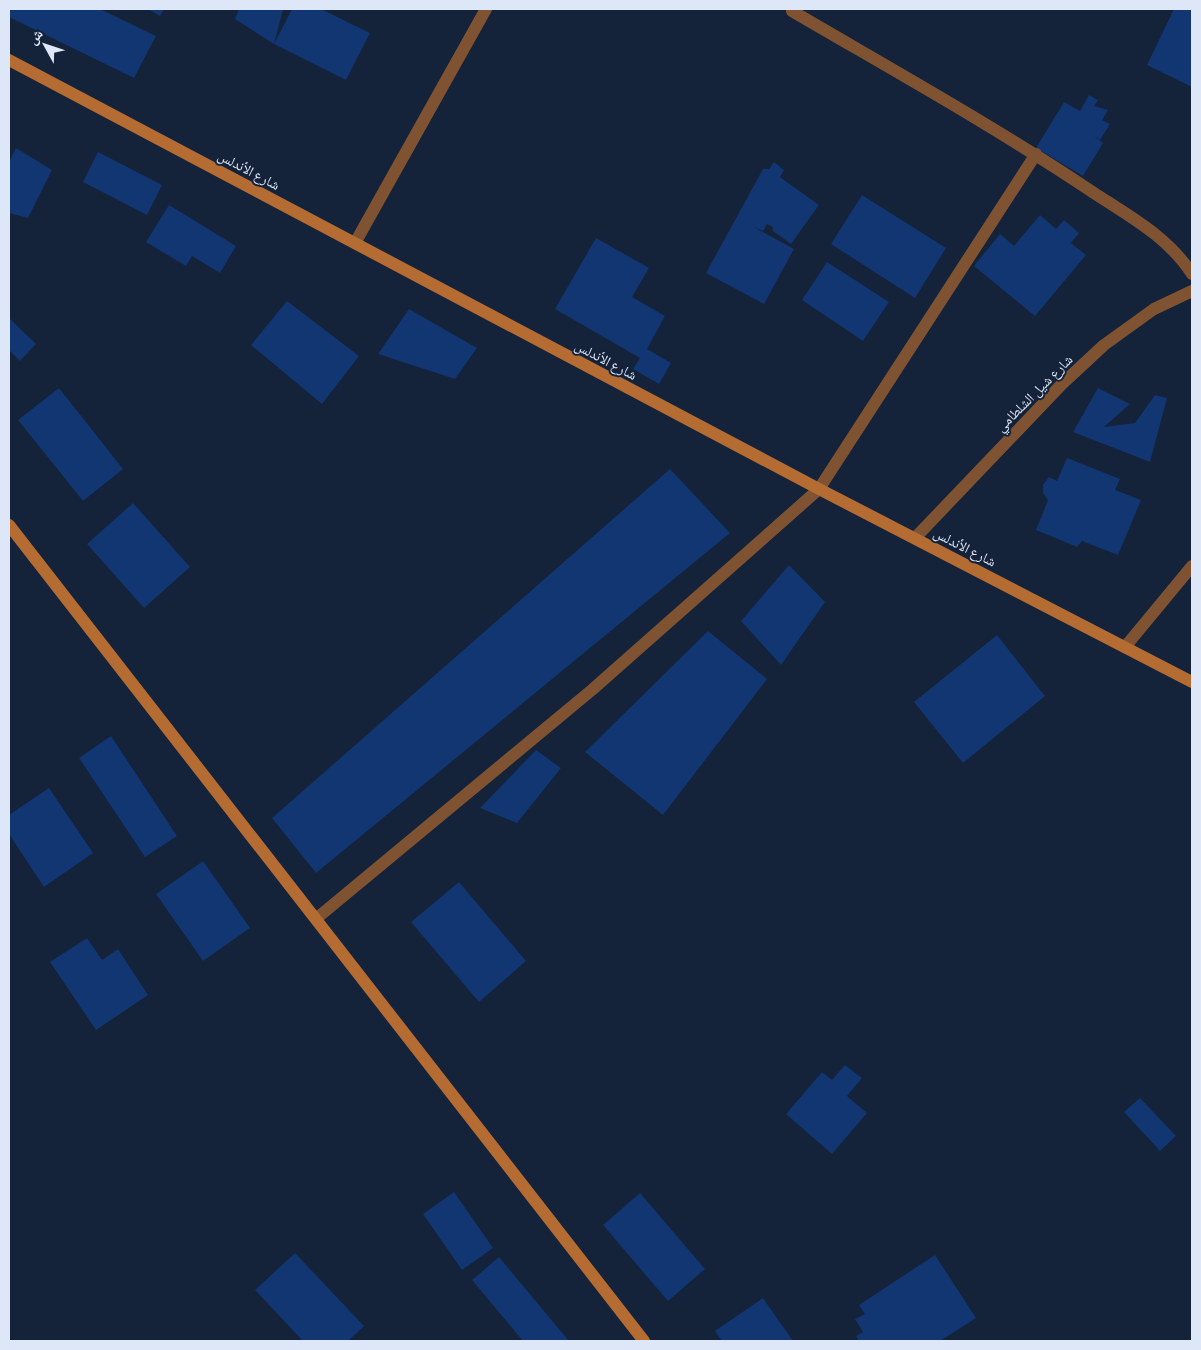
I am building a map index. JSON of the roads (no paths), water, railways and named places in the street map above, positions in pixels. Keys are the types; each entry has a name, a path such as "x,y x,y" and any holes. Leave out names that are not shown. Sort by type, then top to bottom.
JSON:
{"main road":[{"name":"شارع الأندلس","path":"9,60 819,489 1192,682"},
{"path":"9,525 317,918 644,1341"}],"street":[{"path":"355,243 486,9"},
{"path":"792,11 1036,154 1164,240 1183,260 1192,274"},
{"path":"317,918 593,689 819,489 1036,154"},
{"name":"شارع شيل الشلطامي","path":"915,538 1062,384 1104,345 1154,309 1192,291"},
{"path":"1125,647 1192,566"}]}
